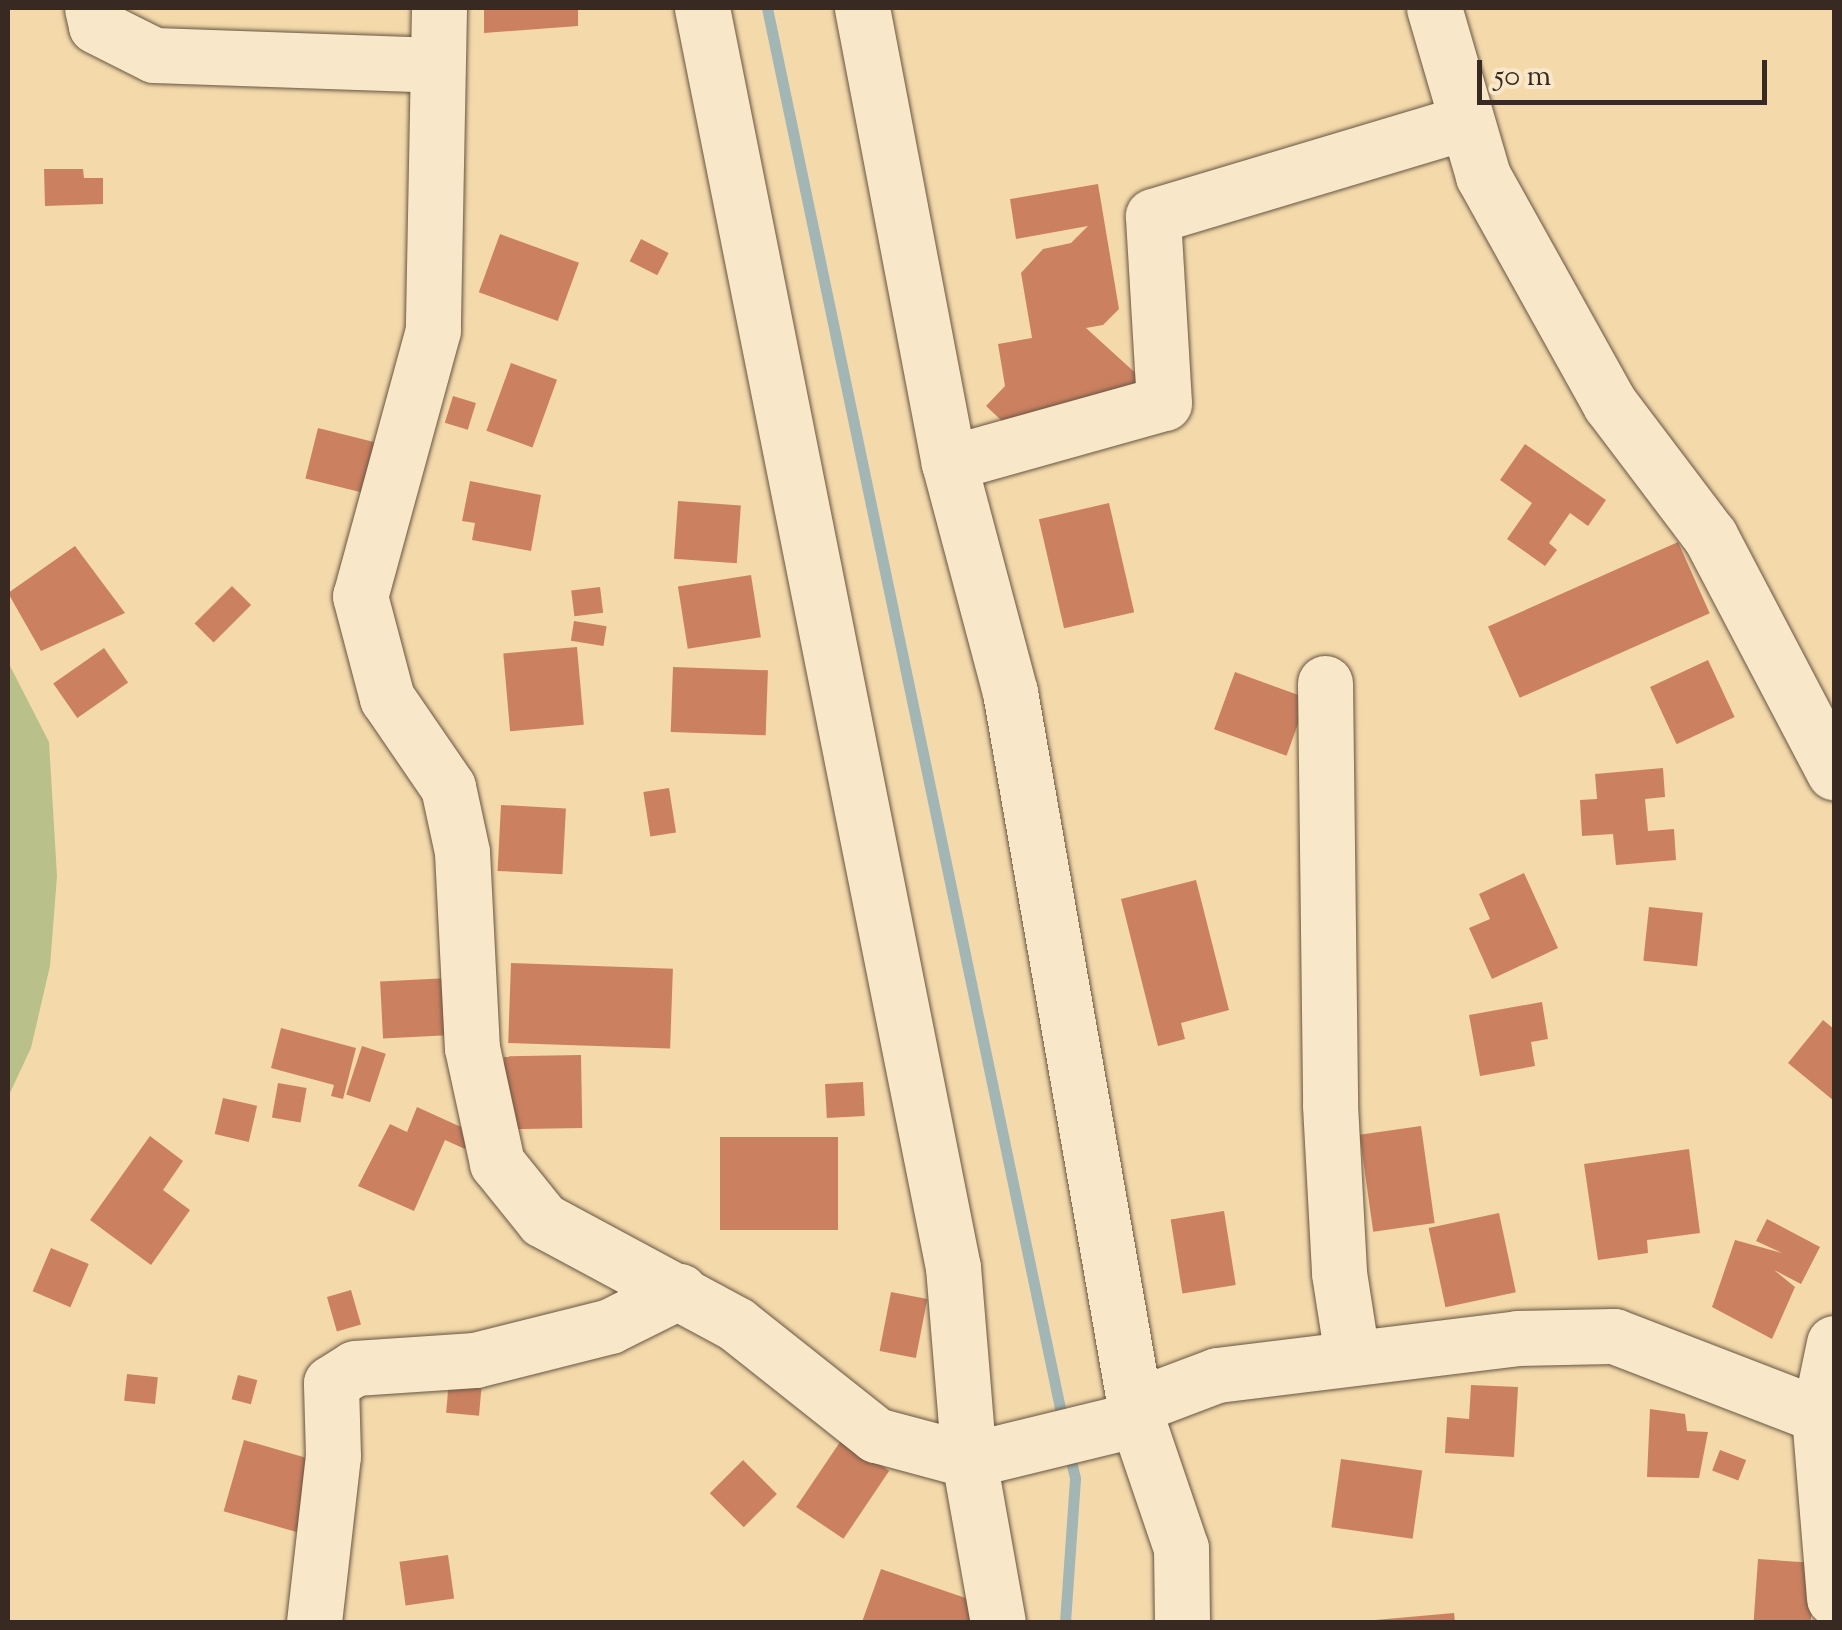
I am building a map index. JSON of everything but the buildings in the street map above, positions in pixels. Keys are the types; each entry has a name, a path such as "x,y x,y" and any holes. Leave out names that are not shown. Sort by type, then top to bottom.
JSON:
{"street":[{"path":"92,8 96,26 154,55 436,66"},
{"path":"438,8 433,330 360,596 387,698 448,787 462,852 472,1048 497,1163 543,1220 736,1324 876,1435 972,1459 1125,1418 1217,1376 1516,1338 1614,1336 1819,1415"},
{"path":"702,8 953,1267 972,1459 998,1622"},
{"path":"862,8 948,464 1010,692 1125,1418 1180,1548 1182,1622"},
{"path":"1434,8 1463,124 1483,176 1610,404 1710,536 1834,772"},
{"path":"948,464 1164,403 1153,216 1463,124"},
{"path":"1325,683 1330,1105 1338,1274 1352,1356"},
{"path":"314,1622 333,1456 331,1383 355,1368 474,1360 610,1326 680,1291"},
{"path":"1834,1344 1819,1415 1834,1598"}],"green space":[{"path":"8,662 49,742 57,876 50,966 31,1048 8,1097"}],"waterway":[{"path":"767,8 1063,1423"},
{"path":"1065,1622 1075,1478 1069,1451"}]}
